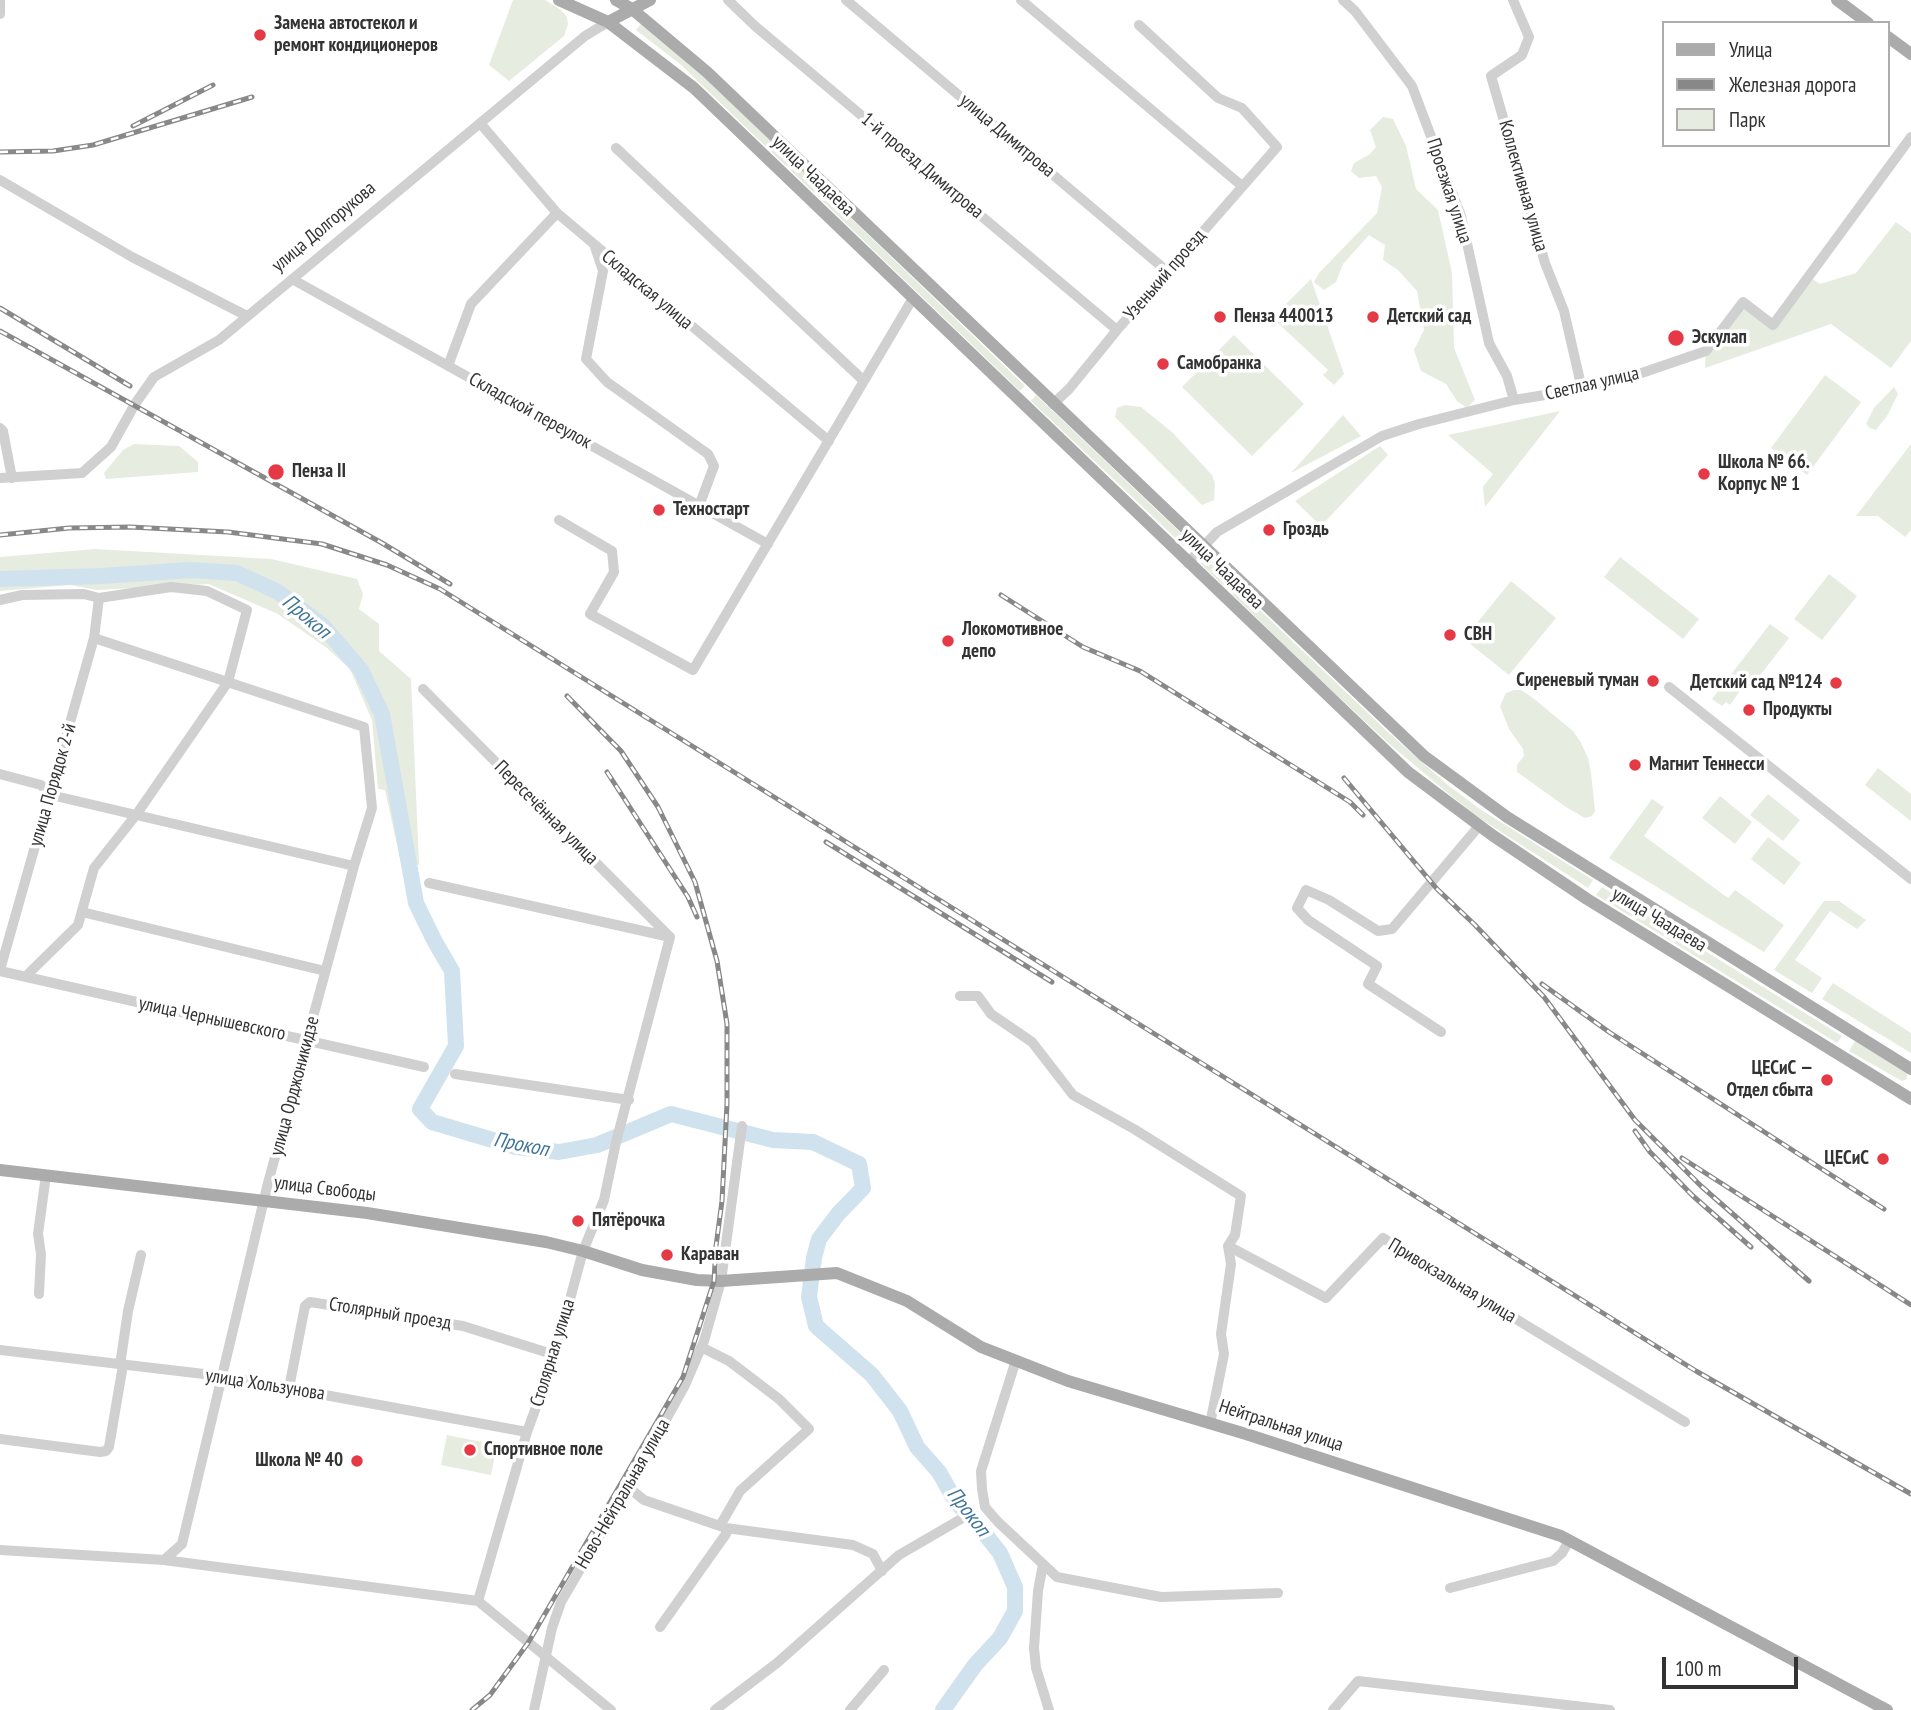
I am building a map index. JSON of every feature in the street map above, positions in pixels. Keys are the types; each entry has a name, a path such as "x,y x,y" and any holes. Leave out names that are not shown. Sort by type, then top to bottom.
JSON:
{"main road":[{"name":"улица Чаадаева","path":"559,0 608,22 694,88 1408,772 1479,826 1587,899 1911,1099"},
{"name":"улица Чаадаева","path":"616,0 632,9 707,72 1424,756 1516,822 1911,1069"},
{"path":"608,22 650,0"},
{"path":"1837,0 1865,21"},
{"path":"1890,38 1911,54"},
{"name":"улица Свободы","path":"0,1170 367,1213 546,1242 642,1270"},
{"name":"Нейтральная улица","path":"642,1270 697,1280 721,1281 837,1273 907,1301 981,1347 1068,1381 1210,1424 1569,1541 1887,1710"}],"street":[{"path":"0,14 1,0"},
{"name":"1-й проезд Димитрова","path":"727,0 1117,330"},
{"name":"улица Димитрова","path":"846,0 1168,272"},
{"path":"1021,0 1242,186"},
{"name":"Проезжая улица","path":"1343,0 1355,11 1412,86 1461,216 1489,343 1507,376 1514,400"},
{"name":"Коллективная улица","path":"1513,0 1529,37 1522,55 1491,76 1545,263 1564,311 1582,389"},
{"name":"улица Долгорукова","path":"12,478 82,473 111,447 154,377 219,340 585,36 608,22"},
{"name":"Узенький проезд","path":"1053,404 1277,148 1242,108 1218,98 1139,25"},
{"name":"Складская улица","path":"480,123 557,213 829,441"},
{"name":"Светлая улица","path":"1188,563 1217,532 1382,436 1514,400 1582,389 1627,378 1706,351 1743,302 1773,325 1911,137"},
{"path":"616,148 864,381"},
{"path":"0,180 132,257 247,316"},
{"path":"448,366 471,304 557,213"},
{"path":"595,247 603,271 586,359 607,382 708,454 714,466 699,506"},
{"name":"Складской переулок","path":"292,279 768,544"},
{"path":"559,520 612,551 614,572 590,614 693,670 913,298"},
{"path":"0,478 12,478 1,429"},
{"path":"0,600 22,595 84,594 99,598 171,587 207,590 247,610 228,682 136,815 94,868 78,925 25,977"},
{"name":"улица Порядок 2-й","path":"0,970 94,638 99,598"},
{"path":"94,638 228,682"},
{"name":"улица Орджоникидзе","path":"163,1560 182,1544 264,1200 372,808 364,727 228,682"},
{"path":"1668,687 1911,879"},
{"name":"Пересечённая улица","path":"423,690 670,937"},
{"path":"0,774 41,785 51,795 354,866"},
{"path":"1441,1032 1368,985 1377,966 1308,920 1297,908 1306,890 1329,900 1378,931 1392,929 1479,826"},
{"path":"429,883 670,937 629,1100 455,1074"},
{"path":"82,912 325,971"},
{"name":"улица Чернышевского","path":"0,970 424,1067"},
{"path":"960,996 978,996 991,1014 1032,1042 1073,1095 1134,1129 1241,1196 1235,1236 1228,1246 1231,1264 1221,1334 1224,1354 1210,1424"},
{"name":"Столярная улица","path":"478,1601 527,1432 555,1354 583,1251 604,1200 616,1142 629,1100"},
{"name":"Ново-Нейтральная улица","path":"534,1710 561,1602 685,1385 701,1347 721,1281 742,1126"},
{"path":"39,1294 41,1254 38,1234 46,1175"},
{"name":"Привокзальная улица","path":"1228,1246 1326,1298 1383,1238 1685,1422"},
{"path":"0,1439 106,1451 109,1447 128,1311 141,1255"},
{"name":"Столярный проезд","path":"289,1388 305,1306 310,1302 463,1325 555,1354"},
{"path":"660,1627 726,1534 724,1526 740,1491 809,1429 779,1399 729,1361 701,1347"},
{"name":"улица Хользунова","path":"0,1350 221,1376 527,1432"},
{"path":"1016,1360 981,1471 985,1507 1057,1577 1161,1597 1278,1593"},
{"path":"628,1487 644,1500 724,1526 853,1545 873,1554 882,1571"},
{"path":"974,1512 985,1507"},
{"path":"715,1710 777,1663 899,1555 961,1519"},
{"path":"1450,1588 1553,1561 1569,1541"},
{"path":"0,1550 163,1560 478,1601 611,1710"},
{"path":"1043,1564 1034,1648 1036,1668 1049,1710"},
{"path":"850,1710 884,1670"},
{"path":"1333,1710 1351,1686 1359,1681 1610,1710"}],"green space":[{"path":"513,0 545,0 561,10 567,17 568,24 564,36 509,81 489,65"},
{"path":"641,24 690,63 1025,386 1020,391 680,64 636,30"},
{"path":"1383,117 1393,119 1406,146 1416,189 1438,210 1452,273 1454,348 1475,400 1467,408 1457,401 1446,384 1421,371 1414,350 1424,330 1417,291 1398,270 1383,260 1385,245 1369,235 1343,264 1336,282 1324,290 1314,282 1319,273 1377,213 1382,187 1376,176 1359,178 1351,171 1354,163 1370,154 1376,147 1370,130"},
{"path":"1896,222 1911,233 1911,341 1891,368 1831,324 1705,368 1706,351 1743,302 1773,325 1808,276 1820,284 1856,273"},
{"path":"1311,279 1344,374 1334,385 1323,375 1328,370 1278,323 1273,327 1268,322"},
{"path":"1234,335 1304,404 1252,456 1182,387"},
{"path":"1825,375 1861,402 1807,475 1771,448"},
{"path":"1894,387 1898,394 1887,416 1876,430 1870,428 1866,424 1874,408"},
{"path":"1036,395 1189,541 1188,546 1184,546 1031,401"},
{"path":"1125,405 1141,407 1173,433 1212,475 1215,484 1214,500 1202,505 1115,417 1117,408"},
{"path":"1560,411 1485,507 1483,487 1493,474 1448,435"},
{"path":"1343,415 1361,436 1291,473"},
{"path":"134,444 179,446 198,462 198,472 106,479 104,473 123,450"},
{"path":"1911,444 1911,530 1905,537 1878,516 1856,516"},
{"path":"1380,446 1388,455 1321,526 1295,501"},
{"path":"95,549 271,559 357,579 363,594 359,609 379,624 379,651 411,679 419,865 401,863 385,790 378,789 372,720 350,669 327,648 278,614 209,584 97,590 70,585 0,591 0,557"},
{"path":"1620,557 1699,619 1683,639 1604,577"},
{"path":"1201,558 1205,558 1390,734 1448,785 1480,809 1593,880 1588,888 1475,815 1385,740 1199,562"},
{"path":"1829,574 1857,596 1822,640 1794,619"},
{"path":"1511,581 1556,618 1509,675 1464,639"},
{"path":"1770,624 1789,638 1747,692 1742,688 1730,705 1726,702 1722,706 1712,699"},
{"path":"1521,690 1533,698 1573,731 1580,741 1591,773 1595,811 1592,816 1585,818 1566,807 1517,772 1517,765 1524,756 1523,749 1509,729 1500,706 1506,693"},
{"path":"1878,768 1911,794 1911,821 1865,785"},
{"path":"1768,794 1800,820 1783,841 1750,815"},
{"path":"1720,796 1752,822 1735,844 1702,818"},
{"path":"1652,799 1664,807 1644,836 1728,898 1735,890 1784,925 1764,952 1609,858"},
{"path":"1768,837 1801,863 1784,885 1751,859"},
{"path":"1602,887 1842,1036 1837,1043 1596,895"},
{"path":"1824,901 1839,901 1866,920 1857,929 1830,911 1795,960 1822,978 1812,993 1774,970"},
{"path":"1833,983 1911,1033 1911,1053 1822,999"},
{"path":"1855,1041 1907,1073 1907,1079 1902,1081 1849,1051"},
{"name":"Спортивное поле","path":"447,1435 497,1445 491,1475 441,1465"}],"waterway":[{"name":"Прокоп","path":"0,579 191,570 237,573 278,592 323,626 361,670 382,714 416,903 452,971 456,1046 420,1109 432,1122 516,1147 559,1152 597,1145 671,1114 773,1140 813,1142 859,1164 863,1188 819,1239 809,1297 816,1326 872,1375 900,1411 917,1447 939,1472 956,1502 1000,1553 1015,1587 1015,1611 1000,1638 975,1665 943,1710"}],"railway":[{"path":"133,126 213,85"},
{"path":"0,152 53,151 93,145 252,97"},
{"path":"0,308 130,386"},
{"path":"0,331 382,543 450,584"},
{"path":"0,535 69,528 130,527 228,532 322,544 387,565 440,589 1696,1371 1911,1494"},
{"path":"1001,595 1083,647 1140,671 1350,802 1363,815"},
{"path":"472,1710 490,1695 528,1643 683,1377 714,1281 722,1201 727,1104 727,1024 717,961 695,882 658,807 621,751 567,696"},
{"path":"607,772 688,897 697,917"},
{"path":"1344,778 1437,889 1544,997 1635,1120 1701,1186 1809,1281"},
{"path":"826,842 1052,982"},
{"path":"1542,984 1609,1032 1884,1209"},
{"path":"1635,1131 1650,1152 1693,1196 1751,1247"},
{"path":"1682,1158 1911,1305"}],"place":[{"name":"Замена автостекол и ремонт кондиционеров","path":"260,35"},
{"name":"Пенза 440013","path":"1220,317"},
{"name":"Детский сад","path":"1373,317"},
{"name":"Эскулап","path":"1676,338"},
{"name":"Самобранка","path":"1163,364"},
{"name":"Пенза II","path":"276,472"},
{"name":"Школа № 66. Корпус № 1","path":"1704,474"},
{"name":"Техностарт","path":"659,510"},
{"name":"Гроздь","path":"1269,530"},
{"name":"СВН","path":"1450,635"},
{"name":"Локомотивное депо","path":"948,641"},
{"name":"Сиреневый туман","path":"1653,681"},
{"name":"Детский сад №124","path":"1836,683"},
{"name":"Продукты","path":"1749,710"},
{"name":"Магнит Теннесси","path":"1635,765"},
{"name":"ЦЕСиС — Отдел сбыта","path":"1827,1080"},
{"name":"ЦЕСиС","path":"1883,1159"},
{"name":"Пятёрочка","path":"578,1221"},
{"name":"Караван","path":"667,1255"},
{"name":"Спортивное поле","path":"470,1450"},
{"name":"Школа № 40","path":"357,1461"}]}
